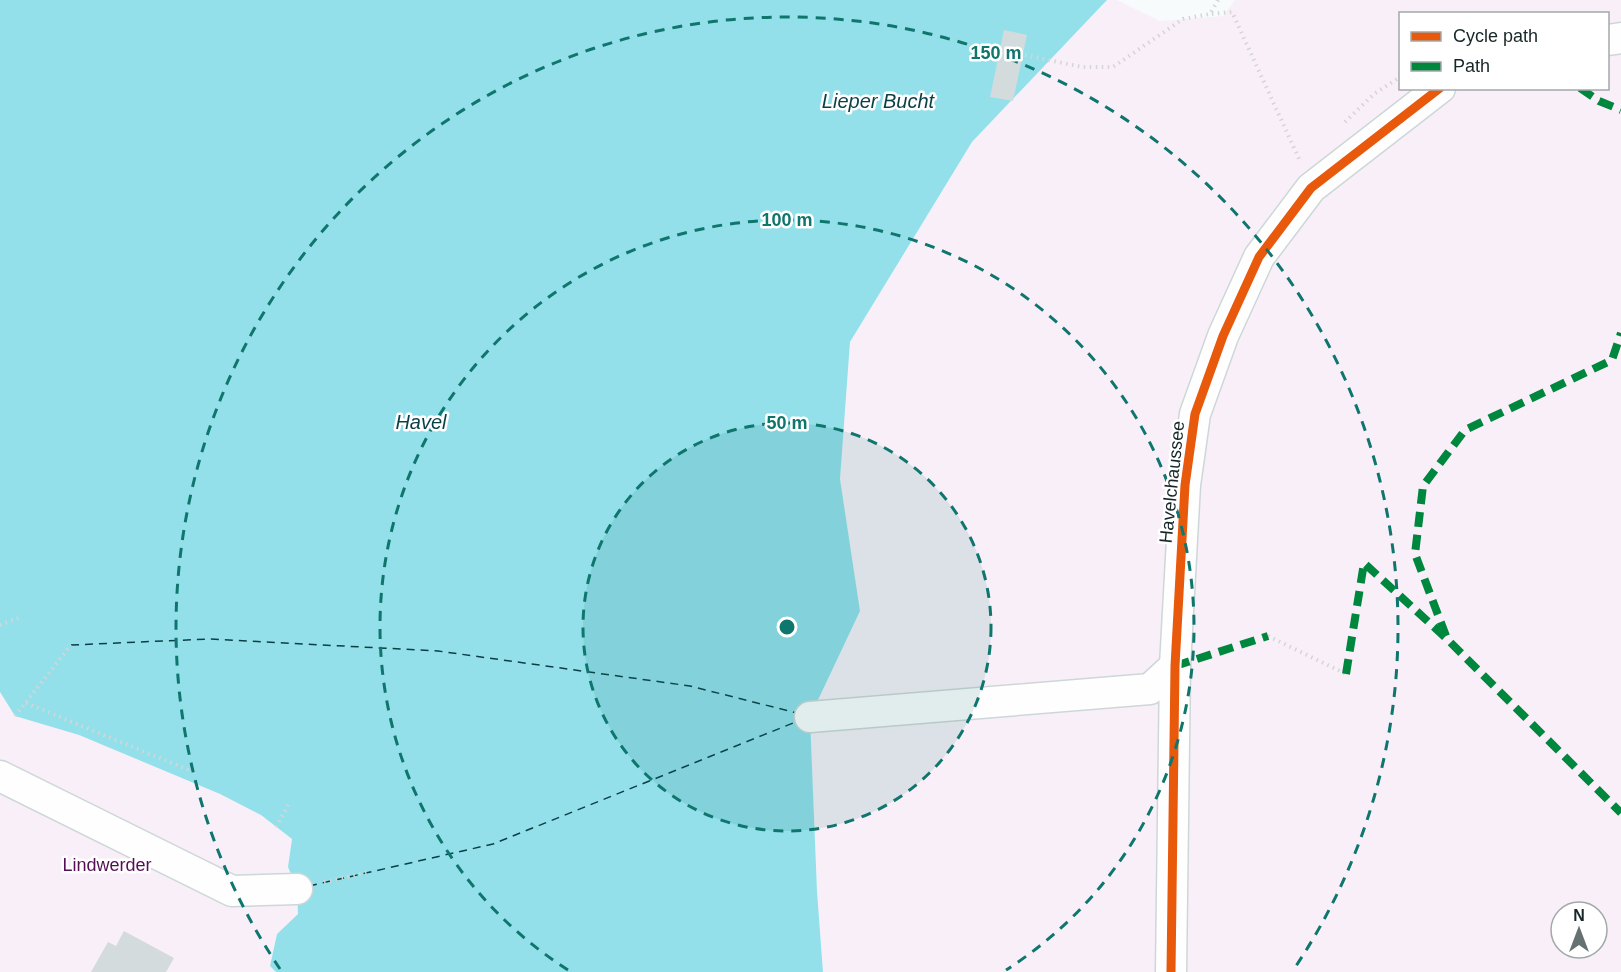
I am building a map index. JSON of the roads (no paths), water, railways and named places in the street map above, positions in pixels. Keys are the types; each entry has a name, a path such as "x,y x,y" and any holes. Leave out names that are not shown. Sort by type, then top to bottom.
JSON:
{"street":[{"name":"Havelchaussee","path":"1171,972 1175,666 1185,485 1195,414 1228,326 1259,257 1311,188 1437,90"},
{"path":"810,717 1150,689 1175,666"},
{"path":"0,776 232,891 297,889"}],"water":[{"name":"Havel","path":"0,0 1107,0 972,142 850,342 840,479 860,611 810,717 817,891 823,972 276,972 270,966 277,934 298,914 297,889 288,867 292,839 261,815 220,794 79,735 15,716 0,692"}],"water label":[{"name":"Lieper Bucht","path":"878,101"}],"park label":[{"name":"Lindwerder","path":"107,865"}]}
